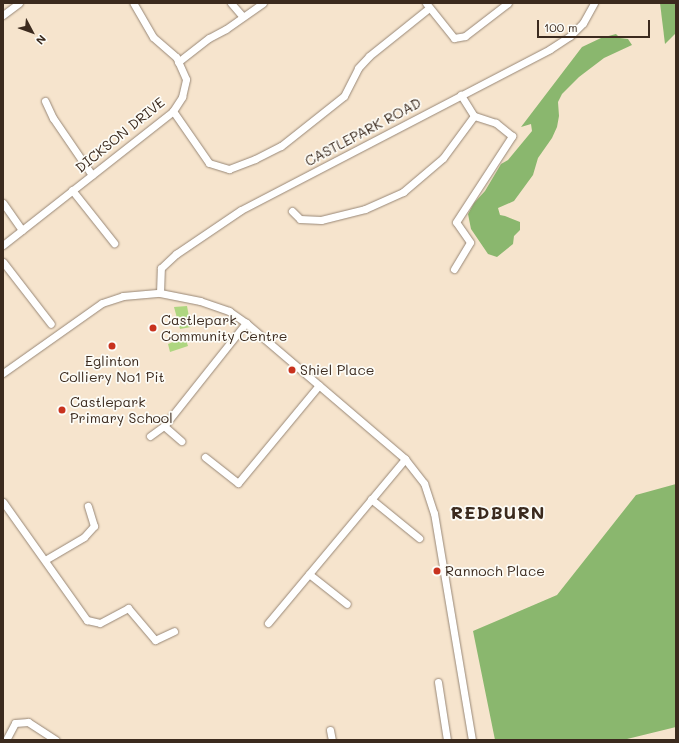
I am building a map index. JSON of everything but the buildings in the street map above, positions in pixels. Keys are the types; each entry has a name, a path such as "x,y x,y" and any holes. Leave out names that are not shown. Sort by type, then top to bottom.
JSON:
{"street":[{"path":"3,16 19,3"},
{"name":"DICKSON DRIVE","path":"3,245 173,111 182,97 186,79 176,57 154,37 133,3"},
{"path":"231,3 243,17"},
{"path":"178,62 209,38 263,3"},
{"path":"173,111 209,163 230,169 281,146 344,96 358,68 369,56 428,5 454,38 465,36 508,3"},
{"name":"CASTLEPARK ROAD","path":"160,293 161,268 176,254 241,210 550,49 570,36 583,23 594,3"},
{"path":"454,269 470,242 456,222 512,136 496,123 474,116 461,95"},
{"path":"45,101 53,118 76,149 92,175"},
{"path":"292,211 300,219 321,220 365,209 403,192 443,158 474,116"},
{"path":"72,190 114,243"},
{"path":"3,203 22,230"},
{"path":"3,262 51,324"},
{"path":"3,373 102,303 122,296 160,293 200,301 229,311 246,323 405,459 424,483 434,513 472,740"},
{"path":"150,436 164,426 246,323"},
{"path":"205,457 238,483 319,385"},
{"path":"164,426 181,441"},
{"path":"268,623 405,459"},
{"path":"371,500 419,538"},
{"path":"3,502 87,620 100,623 128,608 156,640 174,631"},
{"path":"44,560 84,537 94,526 88,506"},
{"path":"309,574 347,604"},
{"path":"438,682 447,740"},
{"path":"6,740 15,723 28,722 56,740"},
{"path":"330,730 332,740"}],"green space":[{"path":"660,3 676,3 676,33 665,44"},
{"path":"616,34 620,38 628,39 632,45 604,58 579,77 562,94 558,102 559,116 557,127 552,138 538,158 533,175 514,201 498,208 500,215 520,222 520,230 514,236 513,244 497,257 488,254 471,229 468,214 474,203 485,191 501,164 508,160 532,131 531,124 521,127 582,47 601,38"},
{"path":"187,306 191,327 180,329 174,307"},
{"path":"185,337 188,346 170,352 168,344"},
{"path":"676,484 676,727 623,740 495,740 473,631 557,595 636,495"}],"place":[{"name":"Castlepark Community Centre","path":"153,328"},
{"name":"Eglinton Colliery No1 Pit","path":"112,346"},
{"name":"Shiel Place","path":"292,370"},
{"name":"Castlepark Primary School","path":"62,410"},
{"name":"Rannoch Place","path":"437,571"}],"district":[{"name":"REDBURN","path":"498,512"}]}
